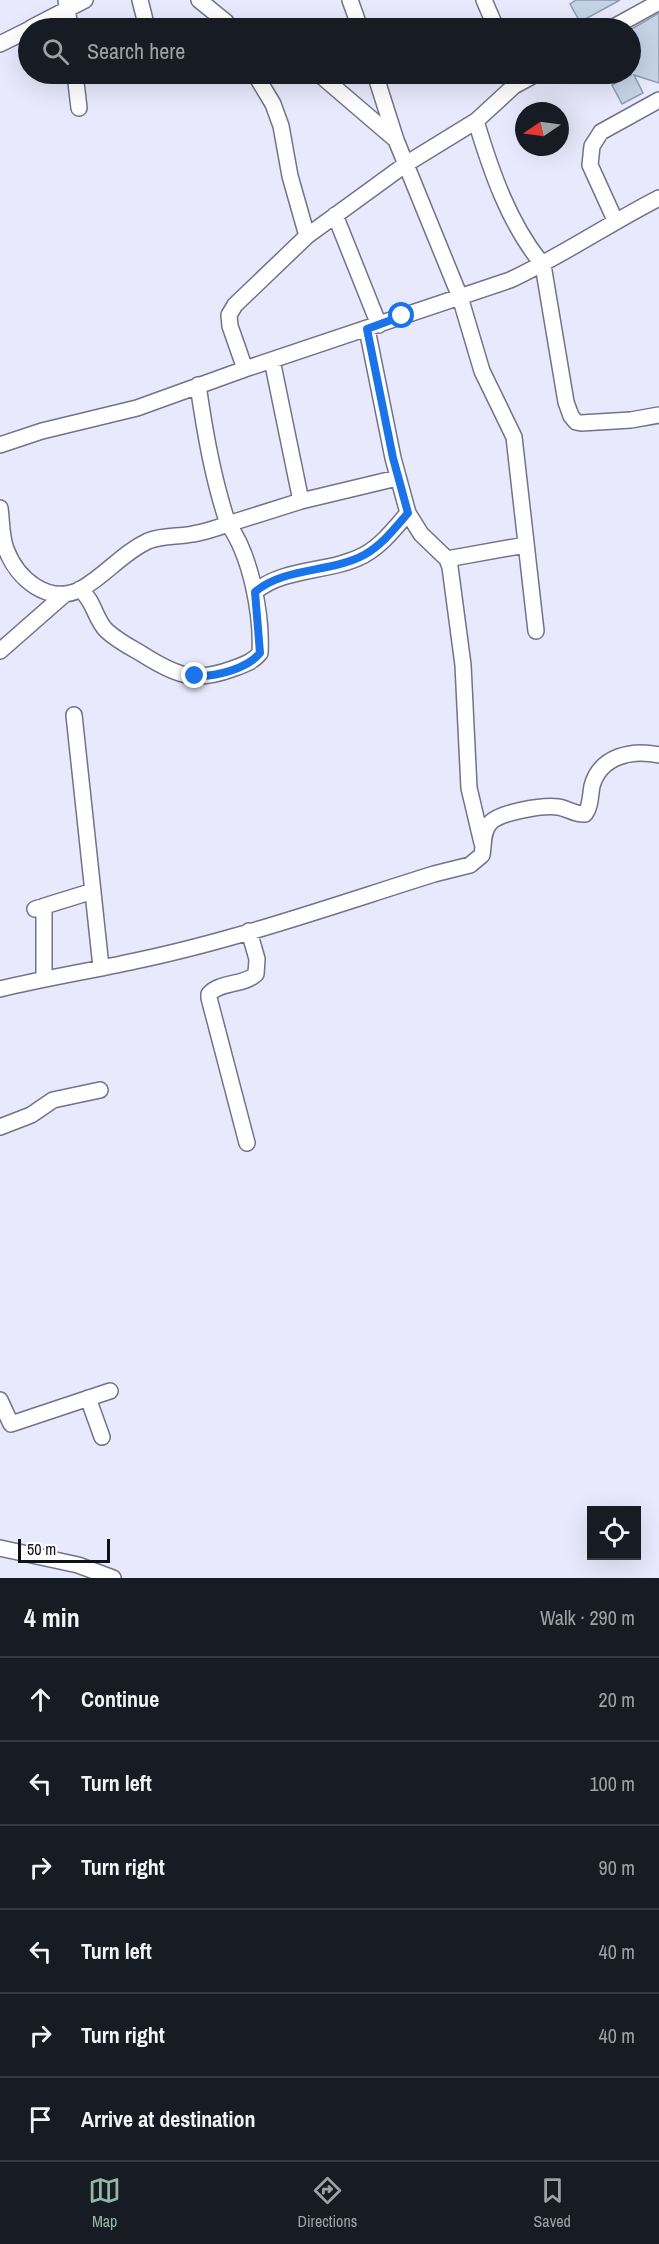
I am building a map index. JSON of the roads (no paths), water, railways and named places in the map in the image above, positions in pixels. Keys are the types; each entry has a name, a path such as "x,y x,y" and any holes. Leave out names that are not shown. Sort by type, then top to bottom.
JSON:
{"street":[{"path":"46,18 67,4 85,0"},
{"path":"140,0 144,18"},
{"path":"199,0 220,18"},
{"path":"350,0 356,18"},
{"path":"484,0 492,18"},
{"path":"624,18 638,6 659,2"},
{"path":"0,44 18,35"},
{"path":"76,84 79,108"},
{"path":"261,84 273,104 281,126 290,176 307,236"},
{"path":"331,84 396,140"},
{"path":"378,84 396,140 460,297 482,371 514,437 536,631"},
{"path":"245,369 230,326 229,315 235,305 307,236 406,164 476,121 509,84"},
{"path":"615,220 590,165 592,146 595,138 601,132 659,100"},
{"path":"476,121 493,176 530,249 543,265 566,402 572,419 578,423 659,416"},
{"path":"0,445 42,431 137,408 245,369 510,280 543,265 615,220 659,198"},
{"path":"334,215 373,327 397,478 408,513 422,534 447,559 450,567 463,665 469,788 482,845"},
{"path":"272,360 301,501"},
{"path":"80,589 90,599 103,627 120,641 165,669 202,676 222,673 253,661 260,653 255,592 240,544 228,524 217,491 198,386"},
{"path":"0,508 3,540 13,563 32,584 45,593 65,594 80,589 148,541 192,534 301,501 397,478"},
{"path":"255,592 272,580 341,564 362,556 379,544 408,513"},
{"path":"447,559 525,546"},
{"path":"0,651 65,594"},
{"path":"74,716 101,967"},
{"path":"0,989 44,978 135,961 249,931 434,874 464,867 481,857 485,831 491,823 505,816 554,806 577,814 585,814 590,804 594,781 608,761 632,753 659,754"},
{"path":"44,978 40,907 93,891"},
{"path":"247,1143 209,994 215,989 247,980 256,974 257,959 249,931"},
{"path":"0,1126 31,1115 53,1100 100,1090"},
{"path":"0,1400 12,1424 110,1391"},
{"path":"88,1398 102,1437"},
{"path":"0,1548 78,1565 113,1578"}]}
